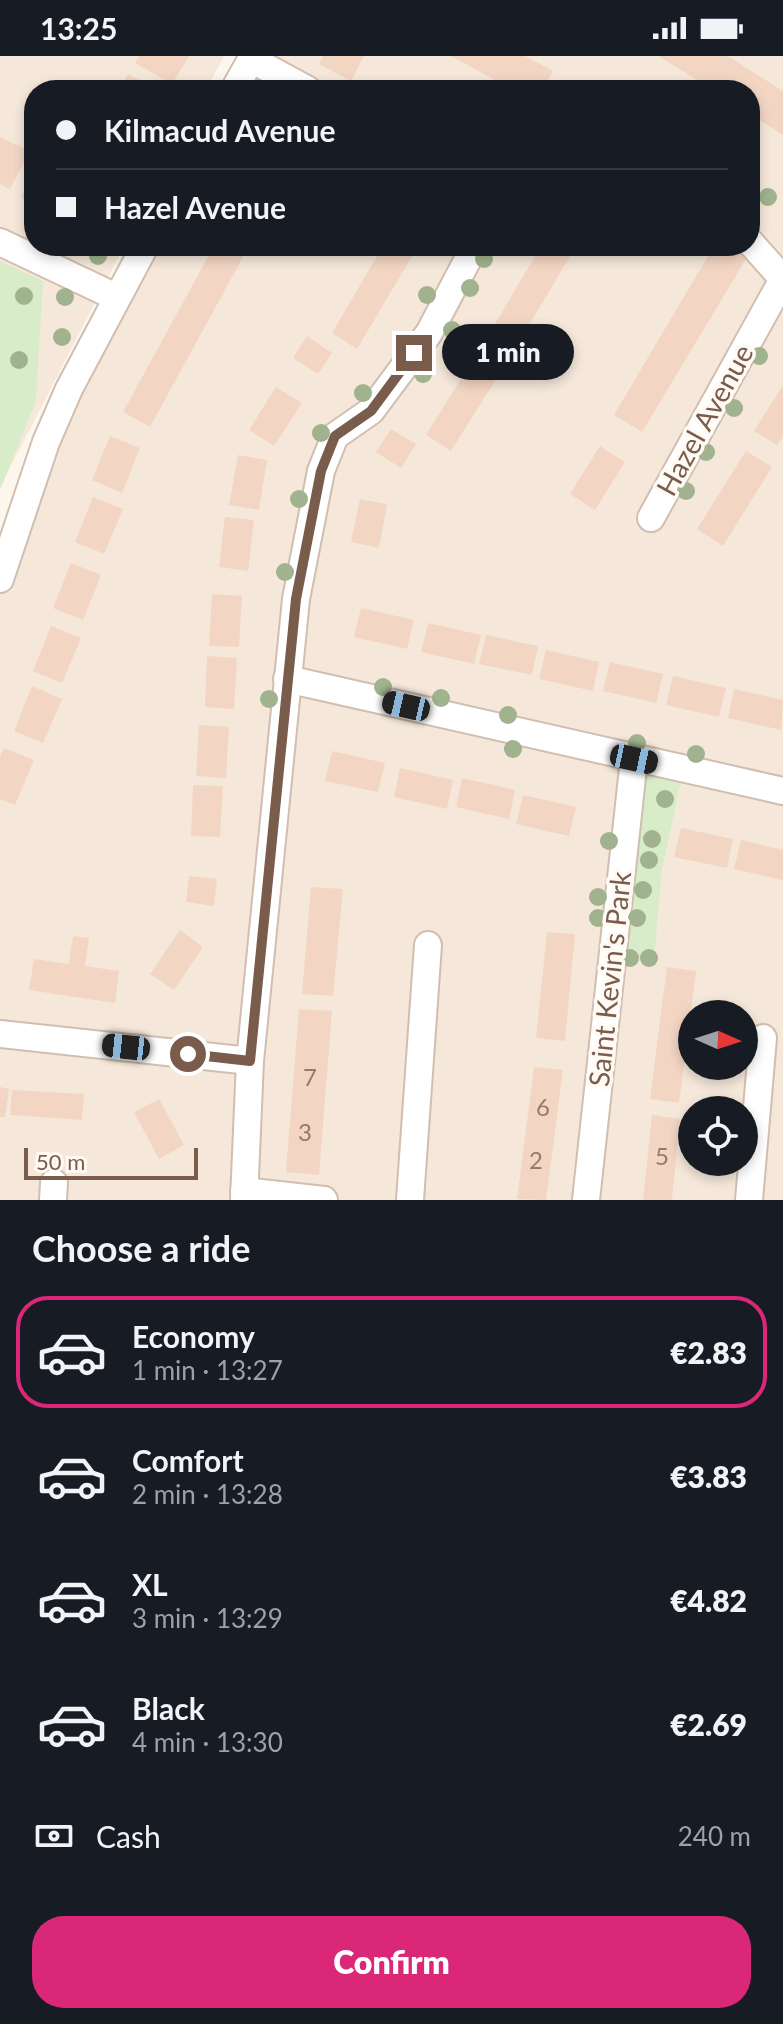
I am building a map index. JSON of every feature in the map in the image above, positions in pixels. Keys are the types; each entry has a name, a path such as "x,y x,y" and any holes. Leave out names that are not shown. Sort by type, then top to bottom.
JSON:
{"street":[{"path":"240,80 252,58 290,80"},
{"path":"0,242 24,253"},
{"name":"Hazel Avenue","path":"651,518 783,279 760,253"},
{"path":"30,256 116,297"},
{"path":"0,579 46,442 116,297 139,256"},
{"path":"324,1200 244,1196 250,1061 296,599 321,471 335,436 371,411 429,333 470,256"},
{"path":"287,679 783,791"},
{"name":"Saint Kevin's Park","path":"586,1200 634,759"},
{"path":"410,1200 428,945"},
{"path":"0,1034 250,1061"},
{"path":"749,1200 763,1038"}],"shaded area":[{"path":"0,56 224,56 211,80 24,80 24,256 119,256 0,487"},
{"path":"253,56 783,56 783,1200 0,1200 0,579 141,256 760,256 760,80 240,80","holes":["684,770 662,870 654,963 612,958"]}],"green space":[{"path":"0,261 43,281 36,401 0,490"},
{"path":"634,759 684,769 662,870 654,963 612,958"}],"building":[{"path":"139,56 189,56 174,80 165,80 135,63"},
{"path":"323,56 364,56 352,80 319,64"},
{"path":"451,56 525,56 553,71 548,80 495,80"},
{"path":"659,56 728,56 783,91 783,135 760,120 760,80 697,80"},
{"path":"128,74 139,80 125,80"},
{"path":"0,137 24,148 24,162 10,189 0,184"},
{"path":"209,256 244,256 150,427 123,412"},
{"path":"377,256 412,256 357,349 332,333"},
{"path":"535,256 570,256 509,359 483,344"},
{"path":"708,256 748,256 642,432 614,415"},
{"path":"307,336 332,353 318,374 293,358"},
{"path":"471,363 496,379 451,451 426,435"},
{"path":"783,385 783,436 777,445 754,431"},
{"path":"276,387 302,403 274,446 249,430"},
{"path":"391,429 416,444 401,468 376,452"},
{"path":"110,436 140,448 122,493 92,480"},
{"path":"600,446 625,462 595,510 570,494"},
{"path":"746,451 772,467 723,546 697,529"},
{"path":"238,455 267,460 259,510 229,505"},
{"path":"93,497 123,509 104,554 75,542"},
{"path":"360,499 387,504 379,548 351,542"},
{"path":"225,517 254,520 248,571 219,567"},
{"path":"71,563 101,575 83,620 53,608"},
{"path":"212,594 242,596 239,647 209,646"},
{"path":"361,608 414,620 407,649 354,637"},
{"path":"428,623 481,635 474,664 421,652"},
{"path":"51,626 81,638 62,683 33,671"},
{"path":"486,635 538,646 532,675 479,664"},
{"path":"546,650 599,662 593,691 539,679"},
{"path":"207,656 237,658 234,709 205,707"},
{"path":"610,662 663,674 656,703 603,691"},
{"path":"673,676 726,688 719,717 666,705"},
{"path":"32,686 62,699 43,743 14,731"},
{"path":"734,689 783,700 781,730 728,718"},
{"path":"199,725 229,727 226,778 196,776"},
{"path":"4,748 34,760 15,805 0,799 0,757"},
{"path":"332,751 385,763 378,792 325,781"},
{"path":"400,768 453,780 447,809 394,797"},
{"path":"462,778 515,790 509,819 456,807"},
{"path":"193,785 223,786 220,837 191,836"},
{"path":"523,795 576,807 569,836 516,824"},
{"path":"681,828 733,839 727,868 674,857"},
{"path":"741,840 783,850 783,880 734,869"},
{"path":"189,876 217,879 214,906 186,902"},
{"path":"311,887 343,889 333,996 302,994"},
{"path":"180,930 203,947 174,990 150,974"},
{"path":"547,932 575,934 565,1041 536,1038"},
{"path":"73,936 89,938 85,966 119,971 115,1003 29,990 34,959 69,964"},
{"path":"667,967 696,971 692,1000 678,1000 678,1080 682,1080 678,1103 650,1099"},
{"path":"299,1009 332,1011 319,1175 286,1172"},
{"path":"534,1067 563,1070 546,1200 517,1199"},
{"path":"0,1087 9,1089 5,1117 0,1117"},
{"path":"12,1090 84,1094 82,1120 10,1115"},
{"path":"159,1099 184,1145 159,1159 134,1112"},
{"path":"652,1115 678,1119 672,1200 643,1200"}],"route":[{"path":"188,1054 250,1061 296,599 321,471 335,436 371,411 414,353"}]}
